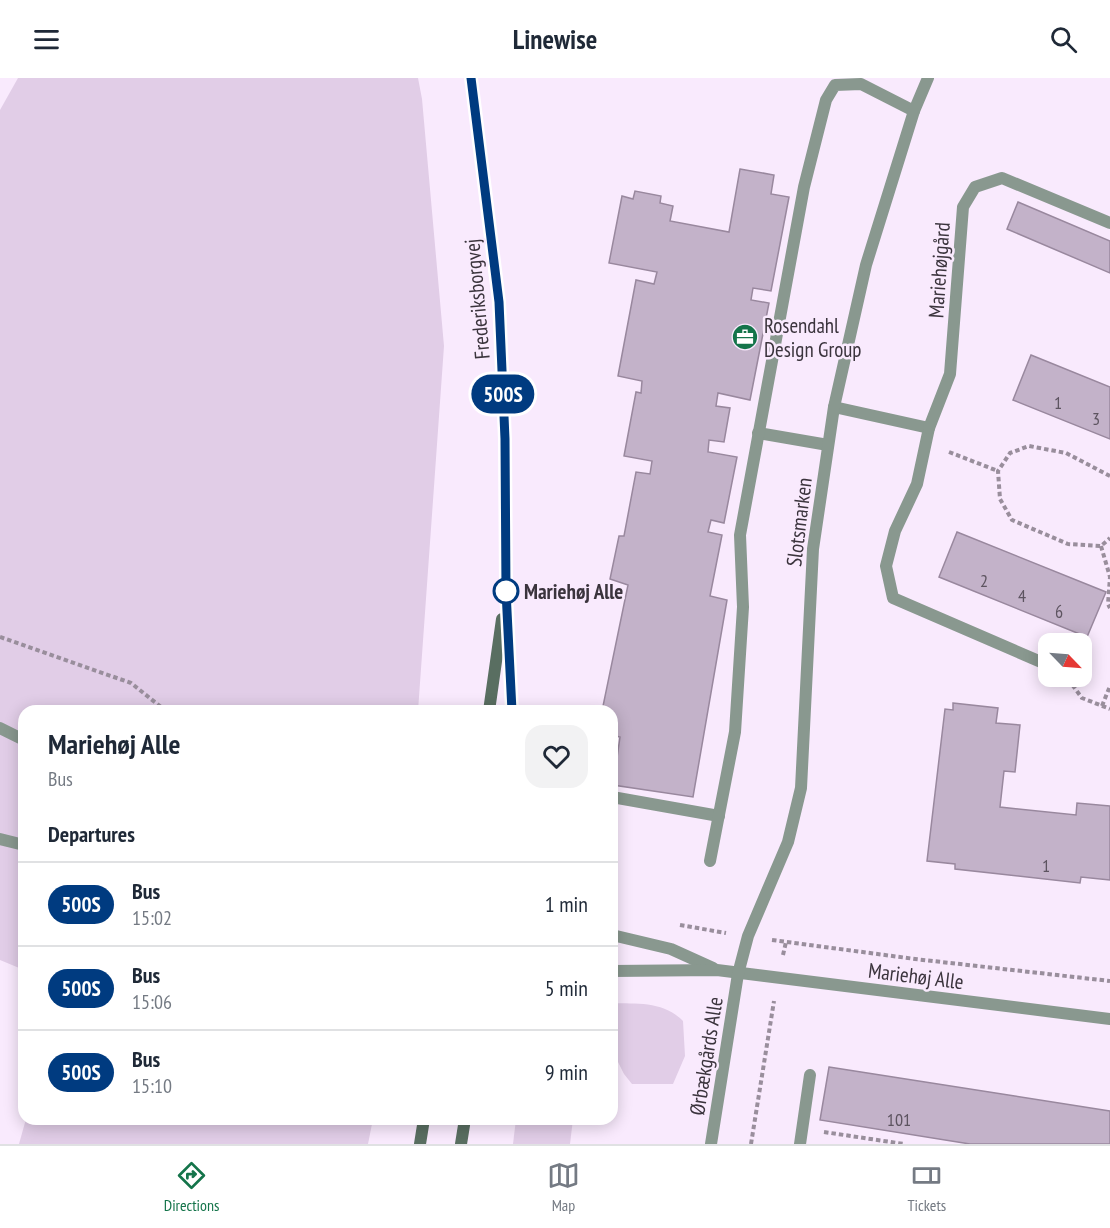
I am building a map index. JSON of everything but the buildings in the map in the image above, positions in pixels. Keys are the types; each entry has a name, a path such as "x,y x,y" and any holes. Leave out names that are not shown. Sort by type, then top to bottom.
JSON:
{"main road":[{"name":"Frederiksborgvej","path":"471,78 499,302 505,439 506,591 512,705"},
{"name":"Frederiksborgvej","path":"490,705 506,591"},
{"path":"420,1144 423,1125"},
{"path":"461,1144 464,1125"}],"street":[{"name":"Slotsmarken","path":"738,974 748,936 788,842 801,788 813,549 834,407 866,265 914,111 928,78"},
{"path":"710,861 735,732 743,607 740,535 804,187 826,100 835,86 861,84 914,111"},
{"name":"Mariehøjgård","path":"1038,661 892,597 886,566 895,531 917,484 929,428 950,374 963,207 975,187 1002,178 1110,223"},
{"path":"834,407 929,428"},
{"path":"758,433 828,445"},
{"path":"0,728 18,737"},
{"path":"618,798 719,816"},
{"path":"0,838 18,843"},
{"name":"Mariehøj Alle","path":"618,936 671,949 717,970"},
{"name":"Mariehøj Alle","path":"618,971 717,970 1110,1019"},
{"name":"Ørbækgårds Alle","path":"711,1144 738,974"},
{"path":"800,1144 810,1075"}],"path":[{"path":"926,443 998,471"},
{"path":"1110,476 1066,453 1029,446 1010,453 998,471 1000,499 1012,520 1068,544 1101,546 1110,538"},
{"path":"1101,546 1110,577 1108,604 1110,608"},
{"path":"0,637 131,682 158,705"},
{"path":"1102,706 1110,686"},
{"path":"1074,687 1082,698 1110,709"},
{"path":"678,924 786,942 1110,981"},
{"path":"751,1144 777,979 786,942"},
{"path":"803,1128 904,1144"}],"shaded area":[{"path":"18,78 418,78 422,99 444,346 418,705 18,705 18,968 0,960 0,110"},
{"path":"618,1003 659,1007 683,1021 685,1056 673,1084 632,1084 618,1062"},
{"path":"24,1125 372,1125 368,1144 19,1144"},
{"path":"515,1125 572,1125 570,1144 513,1144"}],"bus line":[{"name":"500S","path":"471,78 499,302 505,439 506,591 512,705"}],"place":[{"name":"Rosendahl Design Group","path":"745,337"},
{"name":"Mariehøj Alle","path":"506,591"}]}
